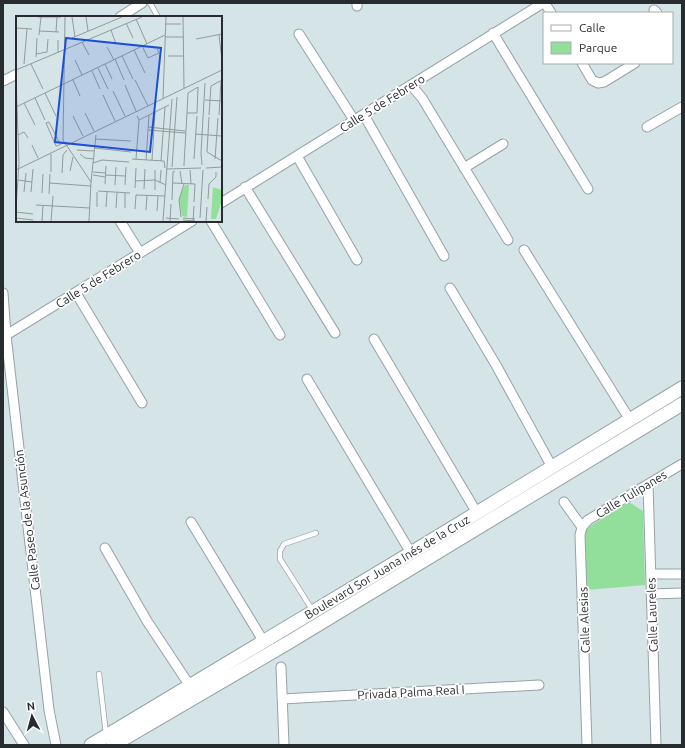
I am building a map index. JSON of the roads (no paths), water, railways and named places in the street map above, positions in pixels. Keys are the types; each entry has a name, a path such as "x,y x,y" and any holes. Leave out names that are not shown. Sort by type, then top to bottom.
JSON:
{"main road":[{"name":"Boulevard Sor Juana Inés de la Cruz","path":"110,740 190,686 682,388"},
{"name":"Boulevard Sor Juana Inés de la Cruz","path":"92,745 110,740 298,637 682,404"}],"street":[{"path":"122,16 142,3"},
{"path":"544,3 550,12"},
{"name":"Calle 5 de Febrero","path":"222,202 493,33 544,3"},
{"path":"493,33 588,189"},
{"path":"299,34 354,120"},
{"path":"583,64 592,80 598,83 604,82 633,64"},
{"path":"617,64 621,72"},
{"path":"3,81 16,74"},
{"path":"412,85 422,98 508,240"},
{"path":"647,127 682,106"},
{"path":"364,115 444,256"},
{"path":"464,168 503,144"},
{"path":"296,156 357,260"},
{"path":"245,187 335,333"},
{"path":"121,222 140,253"},
{"name":"Calle 5 de Febrero","path":"4,336 190,222"},
{"path":"212,222 280,335"},
{"path":"524,250 630,420"},
{"path":"450,288 496,365 552,467"},
{"name":"Calle Paseo de la Asunción","path":"3,293 4,336 49,710 56,745"},
{"path":"76,293 142,403"},
{"path":"374,339 477,513"},
{"path":"307,379 411,553"},
{"name":"Calle Tulipanes","path":"582,527 588,520 682,464"},
{"name":"Calle Laureles","path":"648,484 656,745"},
{"path":"564,502 582,527"},
{"path":"191,522 264,642"},
{"name":"Calle Alesias","path":"582,527 580,535 587,745"},
{"path":"105,548 147,621 190,686"},
{"path":"651,574 682,574"},
{"path":"652,594 682,593"},
{"path":"281,667 284,745"},
{"name":"Privada Palma Real I","path":"282,699 539,685"},
{"path":"3,712 24,745"}],"lane":[{"path":"150,3 157,16"},
{"path":"314,612 280,559 280,551 284,544 316,533"},
{"path":"99,674 110,740"}]}
